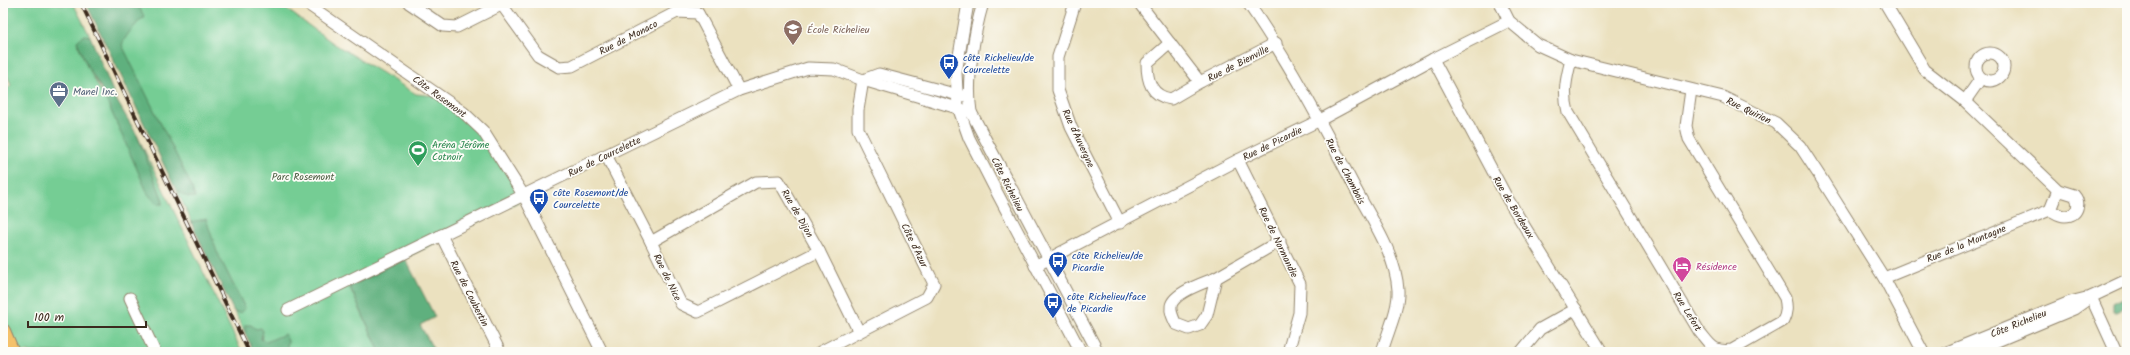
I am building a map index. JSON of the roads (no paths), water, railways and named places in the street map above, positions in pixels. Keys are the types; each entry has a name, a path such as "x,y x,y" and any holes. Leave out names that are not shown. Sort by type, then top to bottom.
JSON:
{"main road":[{"path":"3,331 12,352"}],"street":[{"name":"Côte Rosemont","path":"306,3 463,112 483,131 524,196 602,352"},
{"path":"409,3 443,26 457,27 504,4"},
{"name":"Rue d'Auvergne","path":"1075,3 1058,57 1058,90 1071,126 1120,223"},
{"name":"Rue de Bienville","path":"1139,3 1200,82"},
{"name":"Rue de Chambois","path":"1248,3 1276,43 1320,120 1384,243 1395,272 1398,291 1382,352"},
{"name":"Rue Quirion","path":"1500,3 1509,21 1538,45 1571,60 1723,97 1776,123 1795,141 1821,178 1884,278 1923,352"},
{"path":"1885,3 1925,70 1965,101 2058,190 2074,195 2078,202 2077,209 2067,216 2050,210 2058,190"},
{"name":"Rue de Monaco","path":"504,4 538,56 559,67 572,66 677,12 698,13 739,90"},
{"path":"966,4 982,6"},
{"name":"Côte Richelieu","path":"966,4 956,73 956,94 958,107 969,138 1081,352"},
{"name":"Côte Richelieu","path":"982,6 970,73 968,97 971,112 1047,259 1098,352"},
{"name":"Rue de Picardie","path":"1035,266 1509,21"},
{"name":"Rue de Bienville","path":"1170,43 1147,63 1147,78 1157,95 1171,99 1200,82 1276,43"},
{"name":"Rue de Bordeaux","path":"1433,59 1506,198 1602,352"},
{"name":"Rue Lefort","path":"1571,60 1565,84 1564,97 1568,112 1699,330 1714,349 1724,351 1732,350 1783,321 1786,314 1785,298 1689,139 1686,126 1691,90"},
{"name":"Rue de Courcelette","path":"288,310 739,90 808,68 834,69 863,80 971,112"},
{"path":"863,80 879,74 968,97"},
{"path":"1965,101 1981,78"},
{"name":"Côte d'Azur","path":"820,352 927,297 934,284 858,129 858,110 863,80"},
{"name":"Rue de Nice","path":"606,156 651,242 681,304 698,312 819,251"},
{"name":"Rue de Normandie","path":"1238,160 1280,241 1300,284 1299,313 1288,352"},
{"name":"Rue de Dijon","path":"651,242 756,182 779,180 819,251 859,332"},
{"name":"Rue de la Montagne","path":"1884,278 2050,210"},
{"name":"Rue de Coubertin","path":"441,235 500,352"},
{"path":"1216,278 1206,315 1200,325 1188,329 1176,324 1171,312 1171,304 1177,297 1196,286 1216,278 1280,241"},
{"name":"Côte Richelieu","path":"1971,352 2074,309 2091,297 2127,280"},
{"path":"2091,297 2116,352"},
{"name":"Côte Richelieu","path":"1947,352 2070,302 2091,297"},
{"path":"130,298 155,352"},
{"path":"1521,352 1540,328 1576,309"},
{"path":"1528,352 1530,340"}],"railway":[{"path":"81,3 249,352"}],"place":[{"name":"École Richelieu","path":"793,46"},
{"name":"côte Richelieu/de Courcelette","path":"949,80"},
{"name":"Manel Inc.","path":"59,108"},
{"name":"Aréna Jérôme Cotnoir","path":"418,167"},
{"name":"côte Rosemont/de Courcelette","path":"539,215"},
{"name":"côte Richelieu/de Picardie","path":"1058,278"},
{"name":"Résidence","path":"1682,283"},
{"name":"côte Richelieu/face de Picardie","path":"1053,319"}],"park label":[{"name":"Parc Rosemont","path":"303,176"}]}
